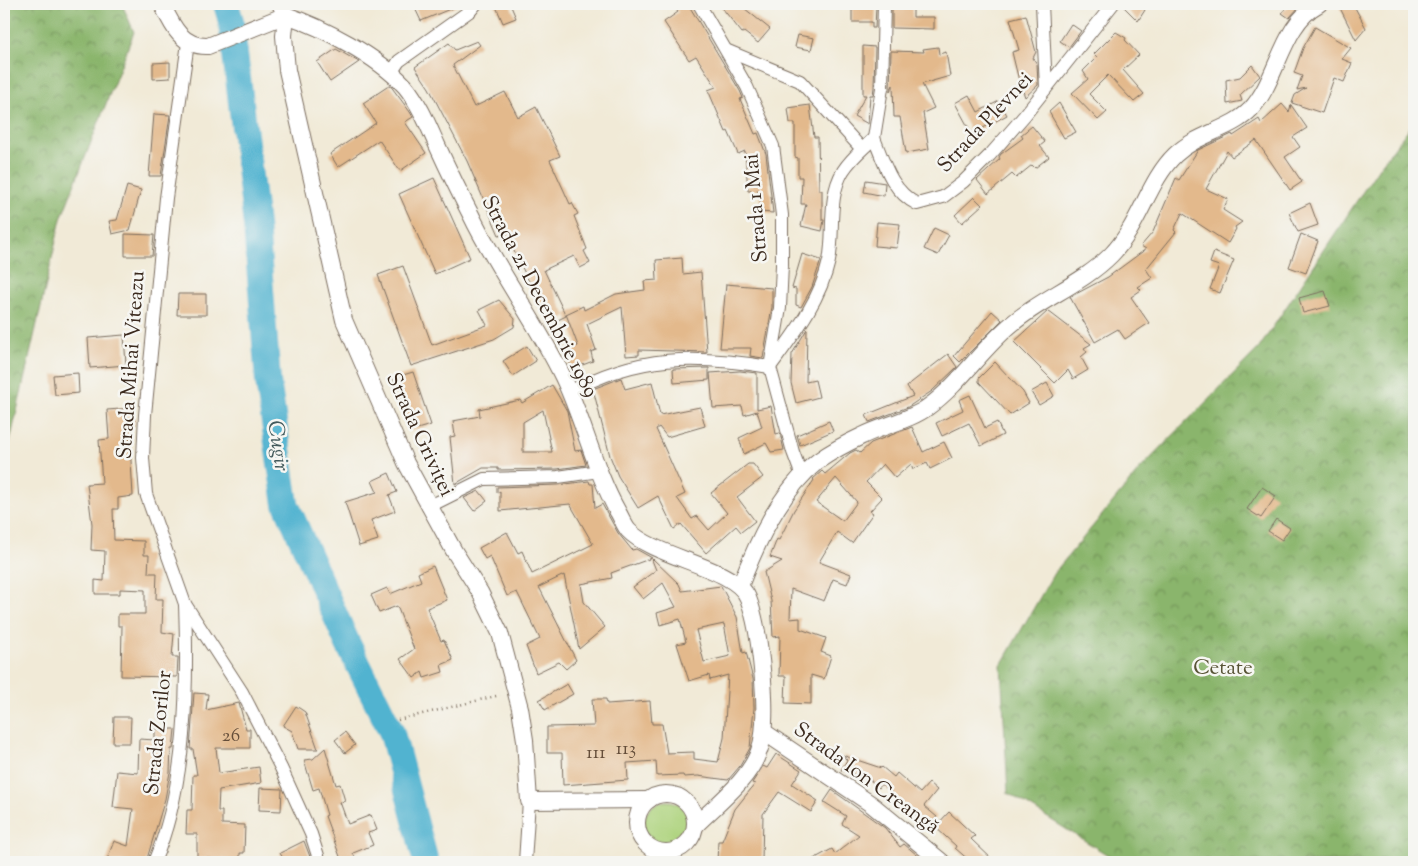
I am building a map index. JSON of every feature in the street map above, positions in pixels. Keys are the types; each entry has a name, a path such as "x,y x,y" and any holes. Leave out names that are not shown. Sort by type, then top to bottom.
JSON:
{"main road":[{"path":"162,4 177,32 188,42 208,46 250,31 283,9"},
{"path":"696,825 750,769 759,752 764,732 764,698 759,652 747,596 740,586 775,513 802,476 837,448 906,419 927,408 963,376 1013,323 1046,299 1087,277 1112,254 1129,233 1159,177 1173,157 1188,144 1212,131 1232,124 1250,110 1265,90 1276,62 1298,24 1306,13 1319,4"},
{"name":"Strada 21 Decembrie 1989","path":"283,9 317,26 391,73 410,93 423,115 483,241 543,340 570,392 599,470 628,530 654,547 728,577 740,586"},
{"name":"Strada Griviței","path":"283,9 287,70 344,320 387,421 428,507 480,592 500,633 515,690 525,740 530,801"},
{"name":"Strada Ion Creangă","path":"764,732 871,804 939,861"},
{"path":"530,801 607,800 649,800 667,794 684,800 695,816 694,835 681,848 665,852 649,846 640,833 607,800"},
{"path":"647,862 640,833 640,811 649,800"},
{"path":"683,862 688,843"}],"street":[{"path":"391,73 399,61 471,10 476,4"},
{"name":"Strada 1 Mai","path":"699,4 748,87 770,138 776,166 782,216 780,308 770,366"},
{"path":"770,366 804,319 816,295 829,261 832,213 837,187 843,172 861,148 874,138 882,88 884,4"},
{"path":"1042,4 1046,88"},
{"name":"Strada Plevnei","path":"874,138 891,179 905,199 917,204 925,204 943,197 963,182 990,155 1113,4"},
{"name":"Strada Mihai Viteazu","path":"188,42 166,198 145,415 143,458 146,494 185,604 242,692 311,834 320,862"},
{"path":"728,51 800,81 861,148"},
{"path":"570,392 583,385 644,364 672,359 710,359 770,366"},
{"path":"770,366 793,452 802,476"},
{"path":"428,507 484,479 558,478 599,470"},
{"name":"Strada Zorilor","path":"154,862 164,838 178,776 186,670 185,604"},
{"name":"Strada Griviței","path":"525,862 530,801"}],"path":[{"path":"398,720 515,690"}],"green space":[{"path":"4,4 122,4 134,32 61,219 8,450 4,534"},
{"name":"Cetate","path":"1414,122 1414,862 1119,862 1008,793 1001,665 1054,573 1141,468 1259,348 1380,166"},
{"path":"667,801 680,805 686,811 690,824 686,837 680,843 667,847 654,843 648,837 644,824 648,811 654,805"}],"building":[{"path":"413,4 462,4 421,21"},
{"path":"495,4 510,4 516,18 503,23"},
{"path":"672,4 688,4 740,91 743,98 740,99 755,134 758,133 766,154 773,213 760,212 761,190 748,191 745,151 738,154 728,131 726,132 708,90 716,87 696,56 689,60 664,22 678,12"},
{"path":"719,4 739,4 770,29 758,43 744,32 742,33"},
{"path":"913,4 913,17 934,17 934,29 892,28 892,5"},
{"path":"1121,4 1138,4 1145,10 1138,21"},
{"path":"1289,4 1302,4 1289,18 1282,13"},
{"path":"1338,4 1353,4 1366,28 1356,40"},
{"path":"852,6 876,6 875,28 872,28 872,22 852,22"},
{"path":"1026,15 1036,52 1033,58 1037,64 1038,85 1025,97 1012,52 1019,50 1010,19"},
{"path":"1071,24 1081,31 1069,47 1060,41"},
{"path":"1315,27 1351,48 1342,59 1352,63 1344,82 1334,78 1322,113 1292,103 1295,95 1306,88 1297,90 1302,76 1294,73 1303,48"},
{"path":"1116,32 1126,38 1125,40 1139,55 1123,70 1144,94 1134,102 1108,75 1089,94 1107,112 1098,120 1072,93 1088,79 1083,71 1097,57 1094,54"},
{"path":"798,35 814,38 811,50 795,47"},
{"path":"477,41 480,45 453,65 474,107 505,92 518,117 536,107 560,156 550,160 570,204 572,203 578,214 574,216 587,249 584,251 590,263 580,268 574,256 544,270 566,316 550,324 505,233 499,235 467,161 429,88 415,67 449,43 455,50"},
{"path":"863,46 875,47 874,87 873,95 870,95 868,124 854,116 866,95 863,95"},
{"path":"938,47 939,54 946,52 950,76 922,84 934,108 923,113 929,149 906,153 900,117 894,117 893,85 890,91 891,51 924,52 923,49"},
{"path":"336,49 359,62 330,82 317,62"},
{"path":"170,62 170,78 153,79 153,63"},
{"path":"1252,65 1260,76 1240,95 1242,101 1227,104 1226,80 1240,77"},
{"path":"390,85 413,117 405,122 426,153 400,171 379,140 338,167 330,154 376,123 363,103"},
{"path":"969,95 978,112 999,101 1007,115 972,134 955,103"},
{"path":"1059,103 1076,132 1064,138 1049,112"},
{"path":"1282,104 1289,112 1291,105 1307,128 1293,137 1300,147 1285,157 1302,182 1290,190 1256,140 1232,157 1227,151 1206,189 1228,199 1223,210 1242,222 1235,227 1236,229 1228,243 1182,213 1174,230 1176,232 1146,269 1152,278 1138,287 1141,290 1131,297 1149,323 1125,339 1118,329 1095,342 1070,297 1108,277 1146,249 1141,246 1153,232 1176,178 1179,180 1198,150 1232,134 1233,136 1259,119 1261,123"},
{"path":"810,105 814,137 818,137 819,190 822,190 822,220 824,220 822,231 801,226 806,204 801,204 802,177 798,177 798,158 795,157 795,123 790,123 788,108"},
{"path":"154,114 170,115 161,176 149,176"},
{"path":"1032,126 1045,142 1040,146 1049,157 1035,168 1032,165 1016,178 1012,174 988,194 977,180 1000,159 1001,154 1023,138 1021,135"},
{"path":"434,178 470,258 435,274 399,194"},
{"path":"866,180 885,183 884,196 864,192"},
{"path":"127,186 141,190 130,230 112,234 109,221 117,220"},
{"path":"974,197 982,205 962,223 955,215"},
{"path":"1310,203 1318,225 1298,232 1289,213"},
{"path":"877,222 900,224 897,248 875,246"},
{"path":"934,228 949,235 938,255 924,249"},
{"path":"125,234 154,235 152,256 125,256"},
{"path":"1301,234 1318,241 1306,273 1289,267"},
{"path":"1214,252 1234,260 1220,293 1210,289 1219,266 1210,263"},
{"path":"802,254 821,260 812,287 801,307 796,305 796,289 792,288"},
{"path":"682,258 683,274 701,272 707,352 639,350 639,355 626,356 622,307 587,324 596,350 591,352 593,361 572,369 565,350 578,346 566,314 583,306 584,310 616,294 645,290 644,281 657,280 656,260"},
{"path":"403,266 432,345 487,325 479,310 499,300 515,319 514,327 494,339 411,366 378,275"},
{"path":"726,284 772,288 772,307 763,358 750,356 751,348 720,348"},
{"path":"1325,291 1330,306 1303,313 1299,298"},
{"path":"178,294 206,294 206,315 177,315"},
{"path":"992,311 1002,320 960,362 954,356"},
{"path":"1048,311 1091,344 1084,348 1087,352 1081,357 1088,370 1073,379 1068,370 1055,383 1014,342"},
{"path":"807,329 806,382 815,380 819,397 796,403 791,383 792,354"},
{"path":"124,335 126,365 90,368 88,338"},
{"path":"527,346 536,361 513,376 503,361"},
{"path":"948,354 957,367 932,391 908,407 869,422 866,415 913,396 907,386"},
{"path":"995,362 1023,392 1029,403 1010,415 979,382 979,378"},
{"path":"709,368 709,380 674,383 673,369"},
{"path":"740,371 757,373 757,409 771,406 776,434 780,433 784,450 771,452 766,443 744,454 739,438 762,427 757,411 744,415 742,406 713,408 710,373"},
{"path":"413,372 431,425 410,431 393,378"},
{"path":"78,373 79,393 55,395 53,375"},
{"path":"621,378 625,389 652,382 660,415 700,407 705,426 667,437 659,427 656,429 685,494 677,498 692,519 697,516 709,530 727,513 711,493 748,464 753,464 763,477 737,497 755,521 741,532 736,526 706,553 681,524 674,529 658,496 638,508 618,476 610,456 593,389"},
{"path":"1047,383 1054,396 1039,405 1031,392"},
{"path":"552,385 567,411 575,451 581,450 586,465 557,469 498,470 498,468 483,468 455,484 450,437 455,436 453,421 480,416 479,409 520,400 522,403","holes":["543,410 552,452 523,452 523,422"]},
{"path":"970,395 985,428 997,422 1003,435 981,446 969,423 942,436 936,423 963,410 959,400"},
{"path":"134,408 135,425 129,426 133,496 118,498 118,509 113,509 114,540 144,541 144,555 149,555 148,573 157,573 156,599 163,599 162,632 174,634 172,657 178,657 177,677 121,676 122,626 118,626 118,614 145,614 145,590 120,589 120,594 95,594 95,580 104,581 105,551 91,550 92,524 87,484 102,483 99,440 109,439 107,410"},
{"path":"829,421 833,431 800,445 797,435"},
{"path":"912,427 923,452 944,442 952,458 930,469 927,463 913,469 911,464 895,478 883,464 866,482 882,498 870,511 873,513 852,543 837,532 819,562 851,574 847,584 833,579 824,601 791,589 790,619 800,618 800,629 826,638 821,652 831,656 824,679 811,675 811,704 785,703 786,676 779,676 780,636 773,637 771,601 764,572 782,561 770,557 777,539 779,540 794,510 813,479 822,471 825,474 850,453 856,450 860,453 871,443","holes":["836,478 857,502 843,521 816,502"]},
{"path":"389,473 397,492 389,495 395,511 371,520 378,540 359,546 345,502 377,492 372,481"},
{"path":"589,481 590,484 593,484 595,508 602,504 618,533 632,550 636,549 652,558 611,573 612,578 581,584 584,602 605,627 579,649 564,575 539,587 576,660 566,669 559,662 536,673 526,646 540,639 517,592 507,596 490,556 485,559 479,548 507,532 518,553 522,551 532,574 593,544 570,504 500,511 500,491 497,493 497,487 558,485"},
{"path":"1262,487 1276,496 1261,518 1247,509"},
{"path":"479,491 487,501 474,511 464,498"},
{"path":"1276,519 1290,528 1282,540 1268,531"},
{"path":"652,560 679,584 682,591 721,586 737,617 743,653 746,652 753,679 754,708 750,748 740,766 728,780 698,776 684,777 683,775 657,776 656,761 627,763 628,780 563,785 562,753 547,753 547,727 594,726 592,699 606,699 607,704 650,701 652,724 662,724 667,753 694,752 694,759 718,762 724,738 728,675 710,680 709,675 689,681 677,644 686,642 680,619 660,625 657,613 676,607 663,583 643,599 633,587 656,570","holes":["724,624 730,656 704,662 696,630"]},
{"path":"433,566 447,600 427,608 441,641 444,640 453,660 441,665 443,672 424,678 422,672 414,678 400,659 414,649 397,606 379,613 371,595 387,588 390,594 421,581 418,573"},
{"path":"567,684 573,694 545,710 539,700"},
{"path":"194,693 208,694 206,710 239,703 246,729 250,729 250,748 216,748 219,773 259,767 261,783 219,790 218,811 222,811 222,824 245,825 244,853 240,853 240,862 228,862 228,859 197,858 197,834 186,834 187,810 192,810 193,775 197,775 193,749 190,749"},
{"path":"296,706 305,712 318,749 298,749 292,731 283,726"},
{"path":"114,717 131,717 130,743 113,743"},
{"path":"155,729 175,729 165,799 146,862 106,862 114,841 128,846 133,809 113,807 117,771 138,773 139,739 155,740"},
{"path":"345,732 355,745 345,753 335,740"},
{"path":"325,748 336,785 340,784 345,801 340,802 348,824 371,815 377,830 368,833 373,845 353,853 357,862 342,862 325,816 327,815 319,788 313,790 304,760 313,759"},
{"path":"776,754 801,770 792,784 818,801 811,812 779,792 763,814 762,862 717,862 718,841 722,841 735,809 755,784 752,783 763,766 767,768"},
{"path":"842,755 882,767 894,777 897,773 920,793 929,783 937,790 924,806 937,817 928,827 882,784 879,788 860,771 858,776 841,770 847,760"},
{"path":"260,788 282,789 281,811 259,810"},
{"path":"832,790 885,828 900,847 904,844 923,860 919,862 808,862 832,849 835,854 859,835 842,824 846,816 824,802"},
{"path":"949,812 975,836 971,839 995,862 971,862 935,827"},
{"path":"304,841 312,862 285,862 280,853"}],"waterway":[{"name":"Cugir","path":"226,4 231,21 256,225 268,381 286,504 347,642 392,733 426,862"}]}
